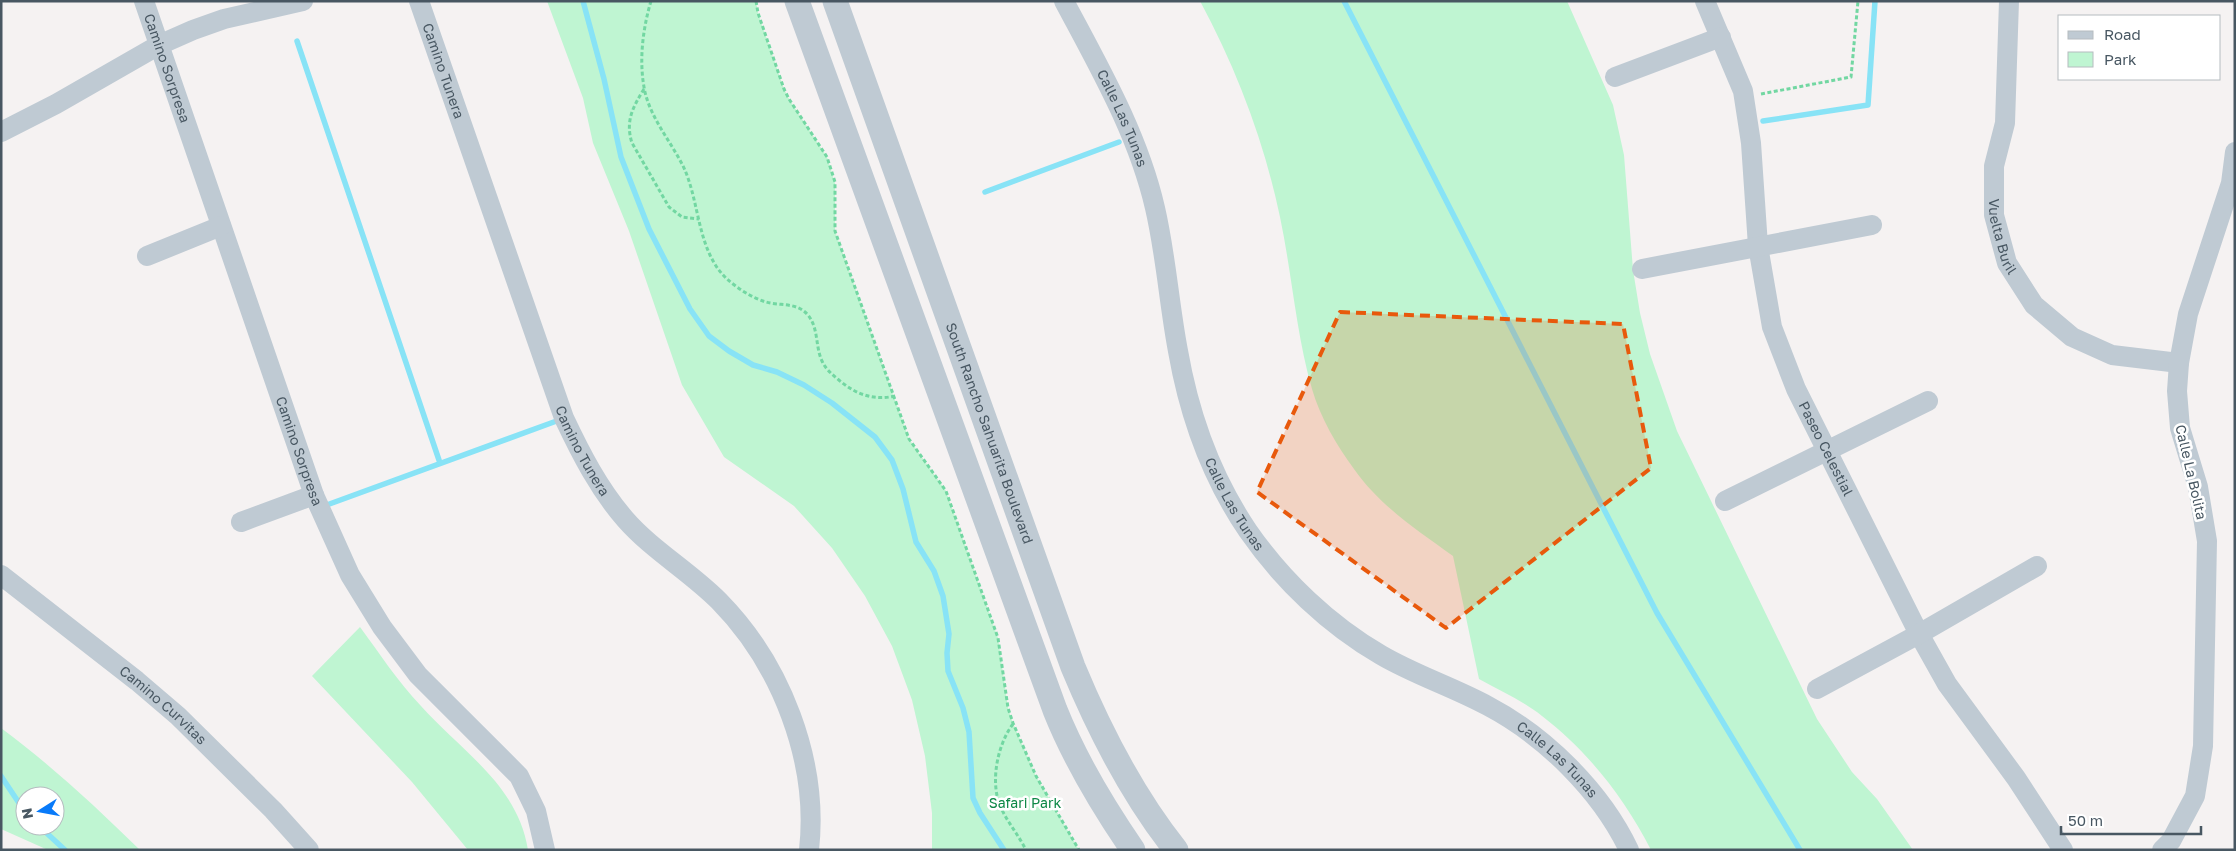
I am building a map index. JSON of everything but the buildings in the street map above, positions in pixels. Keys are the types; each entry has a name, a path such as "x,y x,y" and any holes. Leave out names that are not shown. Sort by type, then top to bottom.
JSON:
{"street":[{"name":"Camino Sorpresa","path":"144,1 314,495 350,575 382,627 418,675 519,776 536,811 545,850"},
{"path":"1,132 56,104 159,46 224,18 303,1"},
{"name":"Camino Tunera","path":"419,1 568,427 590,468 625,519 649,543 718,600 738,623 778,686 801,748 810,809 809,850"},
{"path":"797,1 1055,710 1069,745 1101,804 1133,850"},
{"name":"South Rancho Sahuarita Boulevard","path":"835,1 1089,705 1142,803 1176,850"},
{"name":"Calle Las Tunas","path":"1064,1 1106,80 1131,135 1154,207 1186,389 1204,446 1215,473 1248,531 1293,586 1350,635 1406,669 1490,707 1522,727 1553,752 1586,785 1606,811 1628,850"},
{"name":"Paseo Celestial","path":"1705,1 1722,37 1744,97 1751,143 1758,246 1772,327 1796,389 1919,634 1947,684 2016,778 2063,850"},
{"name":"Vuelta Buril","path":"2008,1 2005,123 1994,166 1994,215 2007,263 2034,305 2072,337 2112,355 2179,363"},
{"path":"1615,77 1722,37"},
{"name":"Calle La Bolita","path":"2162,850 2170,841 2194,796 2203,746 2206,541 2198,487 2180,428 2177,391 2179,363 2188,314 2230,183 2235,152"},
{"path":"1642,268 1872,225"},
{"path":"147,256 221,226"},
{"path":"1726,501 1928,401"},
{"path":"241,522 314,495"},
{"path":"1817,689 1919,634 2037,566"},
{"name":"Camino Curvitas","path":"1,575 130,675 178,716 267,803 310,850"}],"path":[{"path":"651,1 646,20 642,52 644,89 649,107 687,174 712,262 729,281 755,298 765,302 797,307 808,316 816,332 822,362 829,372 848,388 860,394 876,398 895,396"},
{"path":"756,1 758,13 786,94 827,157 835,182 836,231 909,439 946,491 969,553 1001,649 1008,708 1013,723 1036,776 1079,850"},
{"path":"1744,97 1851,77 1858,1"},
{"path":"644,89 631,112 629,120 628,132 632,143 669,207 682,216 699,219"},
{"path":"1013,723 1005,735 998,758 998,798 1001,808 1026,850"}],"highlighted area":[{"path":"1340,312 1623,324 1651,468 1446,628 1257,492"}],"green space":[{"name":"Safari Park","path":"547,1 756,1 758,13 784,89 827,157 835,183 835,231 909,439 946,491 998,638 1008,708 1013,723 1036,776 1079,850 932,850 932,813 925,756 912,700 892,646 865,596 832,548 794,506 724,457 682,385 629,231 593,143 583,98"},
{"path":"1200,1 1567,1 1613,105 1624,155 1633,270 1640,313 1650,354 1677,431 1817,719 1852,772 1877,799 1913,850 1651,850 1617,794 1590,760 1575,745 1535,711 1512,696 1479,679 1453,556 1400,517 1375,495 1341,451 1320,410 1307,368 1280,217 1266,161 1248,106 1226,53"},
{"path":"360,627 413,697 486,770 500,788 513,806 522,827 528,850 468,850 412,782 312,676"},
{"path":"1,728 73,787 140,850 48,850 17,836 65,836 65,786 15,786 15,835 1,829"}],"waterway":[{"path":"583,1 604,79 621,157 649,229 690,309 709,336 729,351 753,365 777,372 804,385 832,403 875,437 892,460 903,489 916,542 934,571 943,596 949,634 948,671 963,708 969,732 973,798 980,813 1004,850"},
{"path":"1344,1 1657,613 1800,850"},
{"path":"1763,121 1868,105 1875,1"},
{"path":"297,41 440,463"},
{"path":"985,192 1119,142"},
{"path":"324,506 562,419"},
{"path":"1,776 15,797"},
{"path":"50,836 65,850"}]}
